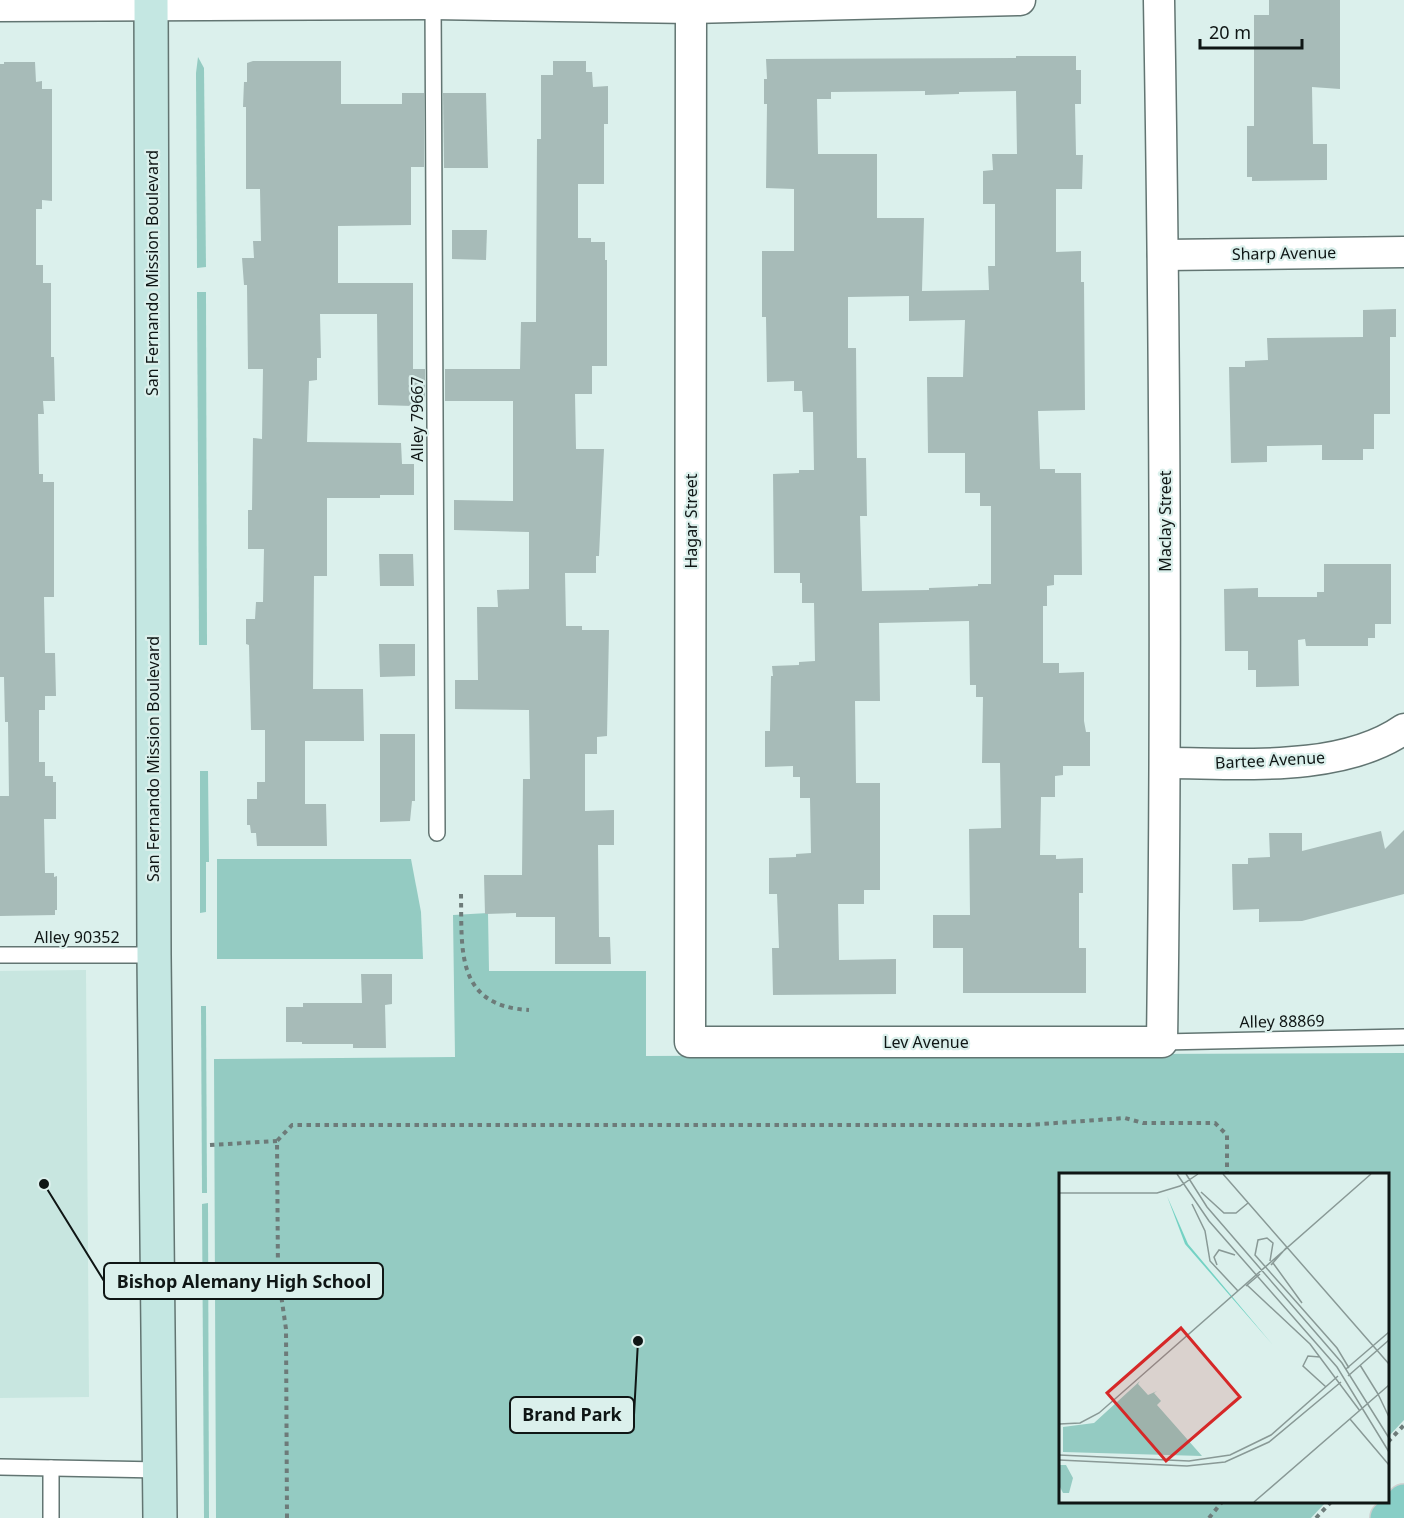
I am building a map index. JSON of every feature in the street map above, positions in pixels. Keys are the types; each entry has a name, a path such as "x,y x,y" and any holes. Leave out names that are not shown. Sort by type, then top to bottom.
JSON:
{"main road":[{"name":"San Fernando Mission Boulevard","path":"151,3 154,956 160,1518"},
{"path":"1387,1518 1404,1501"}],"street":[{"path":"0,6 151,3 691,4 1020,0"},
{"name":"Maclay Street","path":"1160,0 1164,255 1166,763 1162,1042"},
{"name":"Hagar Street","path":"690,1042 691,4"},
{"name":"Sharp Avenue","path":"1164,255 1404,252"},
{"name":"Bartee Avenue","path":"1166,763 1273,763 1321,760 1372,746 1404,729"},
{"name":"Lev Avenue","path":"690,1042 1162,1042"}],"lane":[{"name":"Alley 79667","path":"433,2 437,833"},
{"name":"Alley 90352","path":"0,955 154,956"},
{"name":"Alley 88869","path":"1162,1042 1404,1036"},
{"path":"0,1467 160,1470"},
{"path":"51,1468 51,1518"}],"path":[{"path":"461,894 464,959 470,980 484,994 502,1005 529,1010"},
{"path":"210,1145 277,1141 292,1125 1028,1125 1125,1119 1143,1123 1215,1123 1227,1135 1227,1173"},
{"path":"277,1141 278,1274 286,1329 286,1518"},
{"path":"1389,1441 1404,1425"},
{"path":"1209,1518 1221,1503"},
{"path":"1316,1518 1330,1503"}],"shaded area":[{"path":"86,970 89,1397 0,1398 0,971"}],"green space":[{"path":"198,57 204,68 206,267 197,268 196,73"},
{"path":"197,292 206,292 207,645 199,645"},
{"path":"200,771 208,771 209,862 206,862 206,912 200,913"},
{"path":"217,859 411,859 421,912 423,959 217,959"},
{"path":"488,913 489,971 646,971 646,1056 1404,1053 1404,1420 1389,1436 1389,1173 1059,1173 1059,1503 1325,1503 1311,1518 216,1518 214,1059 455,1057 453,915"},
{"path":"201,1006 206,1006 207,1193 202,1193"},
{"path":"208,1203 209,1518 204,1518 202,1204"}],"building":[{"path":"1269,0 1340,0 1340,89 1312,87 1313,144 1327,144 1327,180 1252,181 1252,177 1247,177 1247,126 1254,126 1254,15 1269,15"},
{"path":"1016,56 1076,56 1076,70 1081,70 1081,104 1075,104 1076,155 1083,155 1082,189 1056,189 1056,252 1081,251 1081,282 1084,282 1085,410 1038,411 1040,469 1055,469 1055,473 1081,473 1082,575 1054,575 1054,585 1047,586 1047,606 1043,606 1043,663 1059,663 1059,673 1084,672 1084,721 1086,732 1090,732 1090,766 1063,766 1063,775 1055,776 1055,797 1041,797 1040,855 1056,855 1056,859 1083,858 1083,893 1079,893 1079,948 1086,948 1086,993 963,993 963,948 933,948 933,915 970,915 969,829 1001,828 1000,763 982,763 983,697 976,697 976,685 970,685 969,621 879,623 880,701 855,701 856,783 880,783 880,890 864,890 864,904 838,904 839,960 896,959 896,994 773,995 772,948 779,948 777,894 769,894 769,858 796,857 796,854 811,853 810,798 800,798 800,777 793,777 793,766 765,767 765,731 770,731 772,666 799,665 799,662 815,661 814,603 802,603 800,573 774,573 773,474 814,470 813,412 803,412 802,391 794,391 794,381 767,382 766,317 762,317 762,251 794,251 794,189 766,188 767,104 764,104 764,79 767,79 766,59 1016,58","holes":["925,91 925,95 1016,91 1017,154 992,154 993,170 983,171 983,204 995,204 995,266 988,266 989,290 922,291 924,218 877,218 877,154 818,154 817,99 831,99 831,92","909,296 909,321 965,320 963,377 927,377 928,453 965,453 965,493 980,493 980,506 991,506 991,584 929,588 929,590 862,591 860,516 867,516 866,458 857,458 856,348 848,348 848,297"]},
{"path":"253,61 341,61 341,104 402,104 402,93 424,93 424,167 411,167 411,225 338,226 338,283 413,283 413,369 425,369 425,401 413,401 413,406 378,405 377,314 320,314 321,358 317,358 317,380 309,381 307,442 401,443 402,464 414,464 414,495 380,495 380,498 327,498 327,576 314,576 313,689 363,689 364,741 305,741 305,804 326,804 327,846 257,846 256,833 251,833 250,825 247,825 247,799 257,799 257,782 265,782 265,730 251,730 249,645 246,644 246,619 255,619 256,602 263,602 264,549 248,549 248,510 252,510 253,438 262,439 263,369 248,369 247,285 244,285 242,258 254,258 253,241 261,241 260,189 246,189 244,82 247,82 247,63"},
{"path":"553,61 586,61 586,72 592,72 593,87 608,86 608,124 604,124 604,184 578,184 578,238 591,238 591,242 605,242 605,260 607,260 607,366 592,366 592,394 575,394 576,449 604,449 599,556 596,556 596,573 565,573 566,626 582,626 582,630 609,630 607,736 597,737 597,754 585,754 585,811 614,810 614,845 598,845 599,937 610,937 611,964 555,964 555,917 516,917 516,913 485,914 484,875 522,875 523,779 530,779 529,710 455,709 455,680 478,680 477,607 498,607 497,590 529,589 529,532 454,530 454,500 513,501 513,401 445,401 445,369 520,369 521,322 536,322 537,139 541,139 541,75 553,75"},
{"path":"35,62 36,82 42,81 42,89 52,89 52,201 42,200 42,209 36,209 36,265 43,265 43,283 51,283 51,357 54,357 55,401 43,401 44,414 38,414 39,474 43,474 43,482 54,482 54,597 44,597 45,653 55,653 56,696 45,696 45,710 39,710 39,762 45,762 45,776 53,776 53,782 56,782 56,819 44,819 45,873 54,873 54,877 57,876 55,915 0,916 0,796 9,796 8,722 5,722 4,677 0,677 0,64"},
{"path":"443,93 486,93 488,168 444,168"},
{"path":"452,230 487,230 486,260 452,259"},
{"path":"1396,309 1396,337 1390,337 1390,414 1374,414 1374,449 1363,449 1363,460 1322,460 1322,445 1267,446 1267,462 1231,463 1229,367 1245,367 1245,361 1268,360 1267,338 1363,337 1363,310"},
{"path":"379,554 413,554 414,586 380,586"},
{"path":"1324,564 1391,564 1391,624 1375,624 1375,638 1368,638 1368,646 1306,646 1305,639 1298,640 1299,686 1256,687 1256,670 1248,670 1248,651 1225,651 1224,589 1258,588 1258,597 1317,597 1317,592 1324,592"},
{"path":"379,644 415,644 415,676 380,677"},
{"path":"380,734 415,734 415,801 412,801 410,821 380,822"},
{"path":"1404,830 1404,894 1302,921 1259,922 1259,909 1233,910 1232,864 1248,864 1248,858 1270,857 1269,833 1302,833 1302,851 1381,831 1385,849"},
{"path":"361,974 392,974 392,1004 385,1005 386,1048 353,1048 353,1044 286,1042 286,1007 303,1007 303,1003 362,1003"}],"place":[{"name":"Bishop Alemany High School","path":"44,1184"},
{"name":"Brand Park","path":"638,1341"}]}
